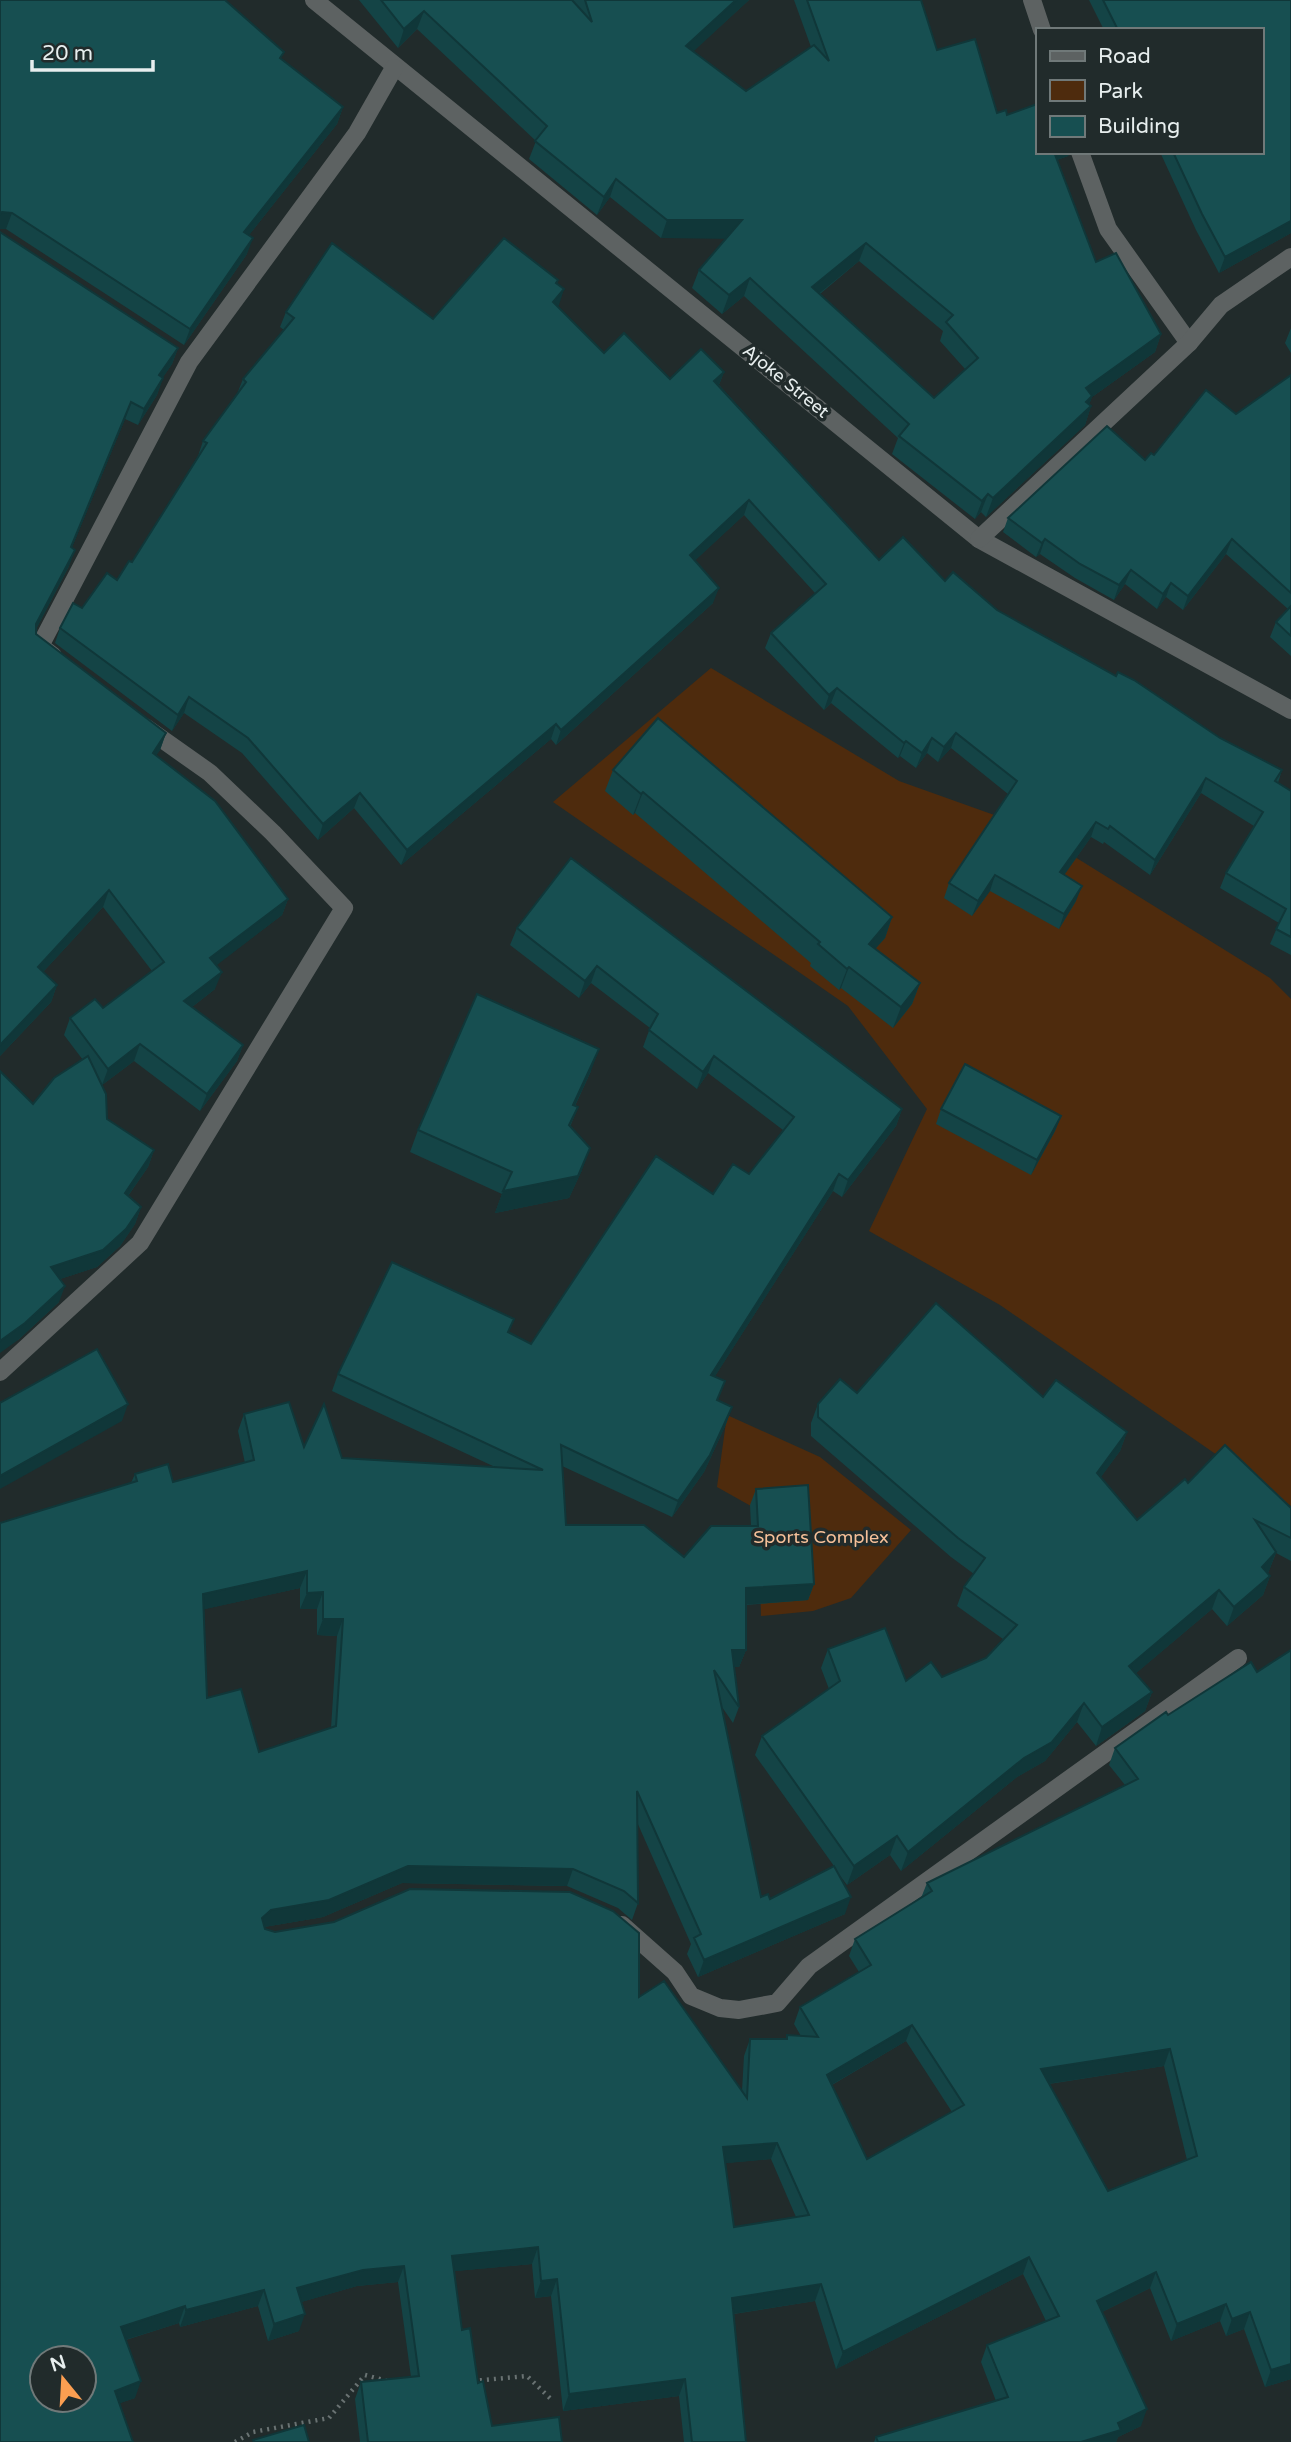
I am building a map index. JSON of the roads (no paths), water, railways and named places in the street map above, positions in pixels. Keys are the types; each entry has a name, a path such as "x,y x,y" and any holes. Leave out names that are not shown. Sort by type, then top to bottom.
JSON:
{"street":[{"name":"Ajoke Street","path":"314,0 394,68 607,235 979,539 1291,710"},
{"path":"1032,0 1041,28"},
{"path":"70,669 40,646 183,358 357,133 394,68"},
{"path":"1081,154 1108,229 1189,343"},
{"path":"979,539 1189,343 1221,305 1291,257"},
{"path":"0,1373 140,1243 344,908 273,833 210,773 130,716"},
{"path":"601,1913 613,1918 646,1945 675,1972 691,1996 720,2008 738,2010 778,2003 809,1966 1238,1657"}],"park label":[{"name":"Sports Complex","path":"821,1537"}]}
